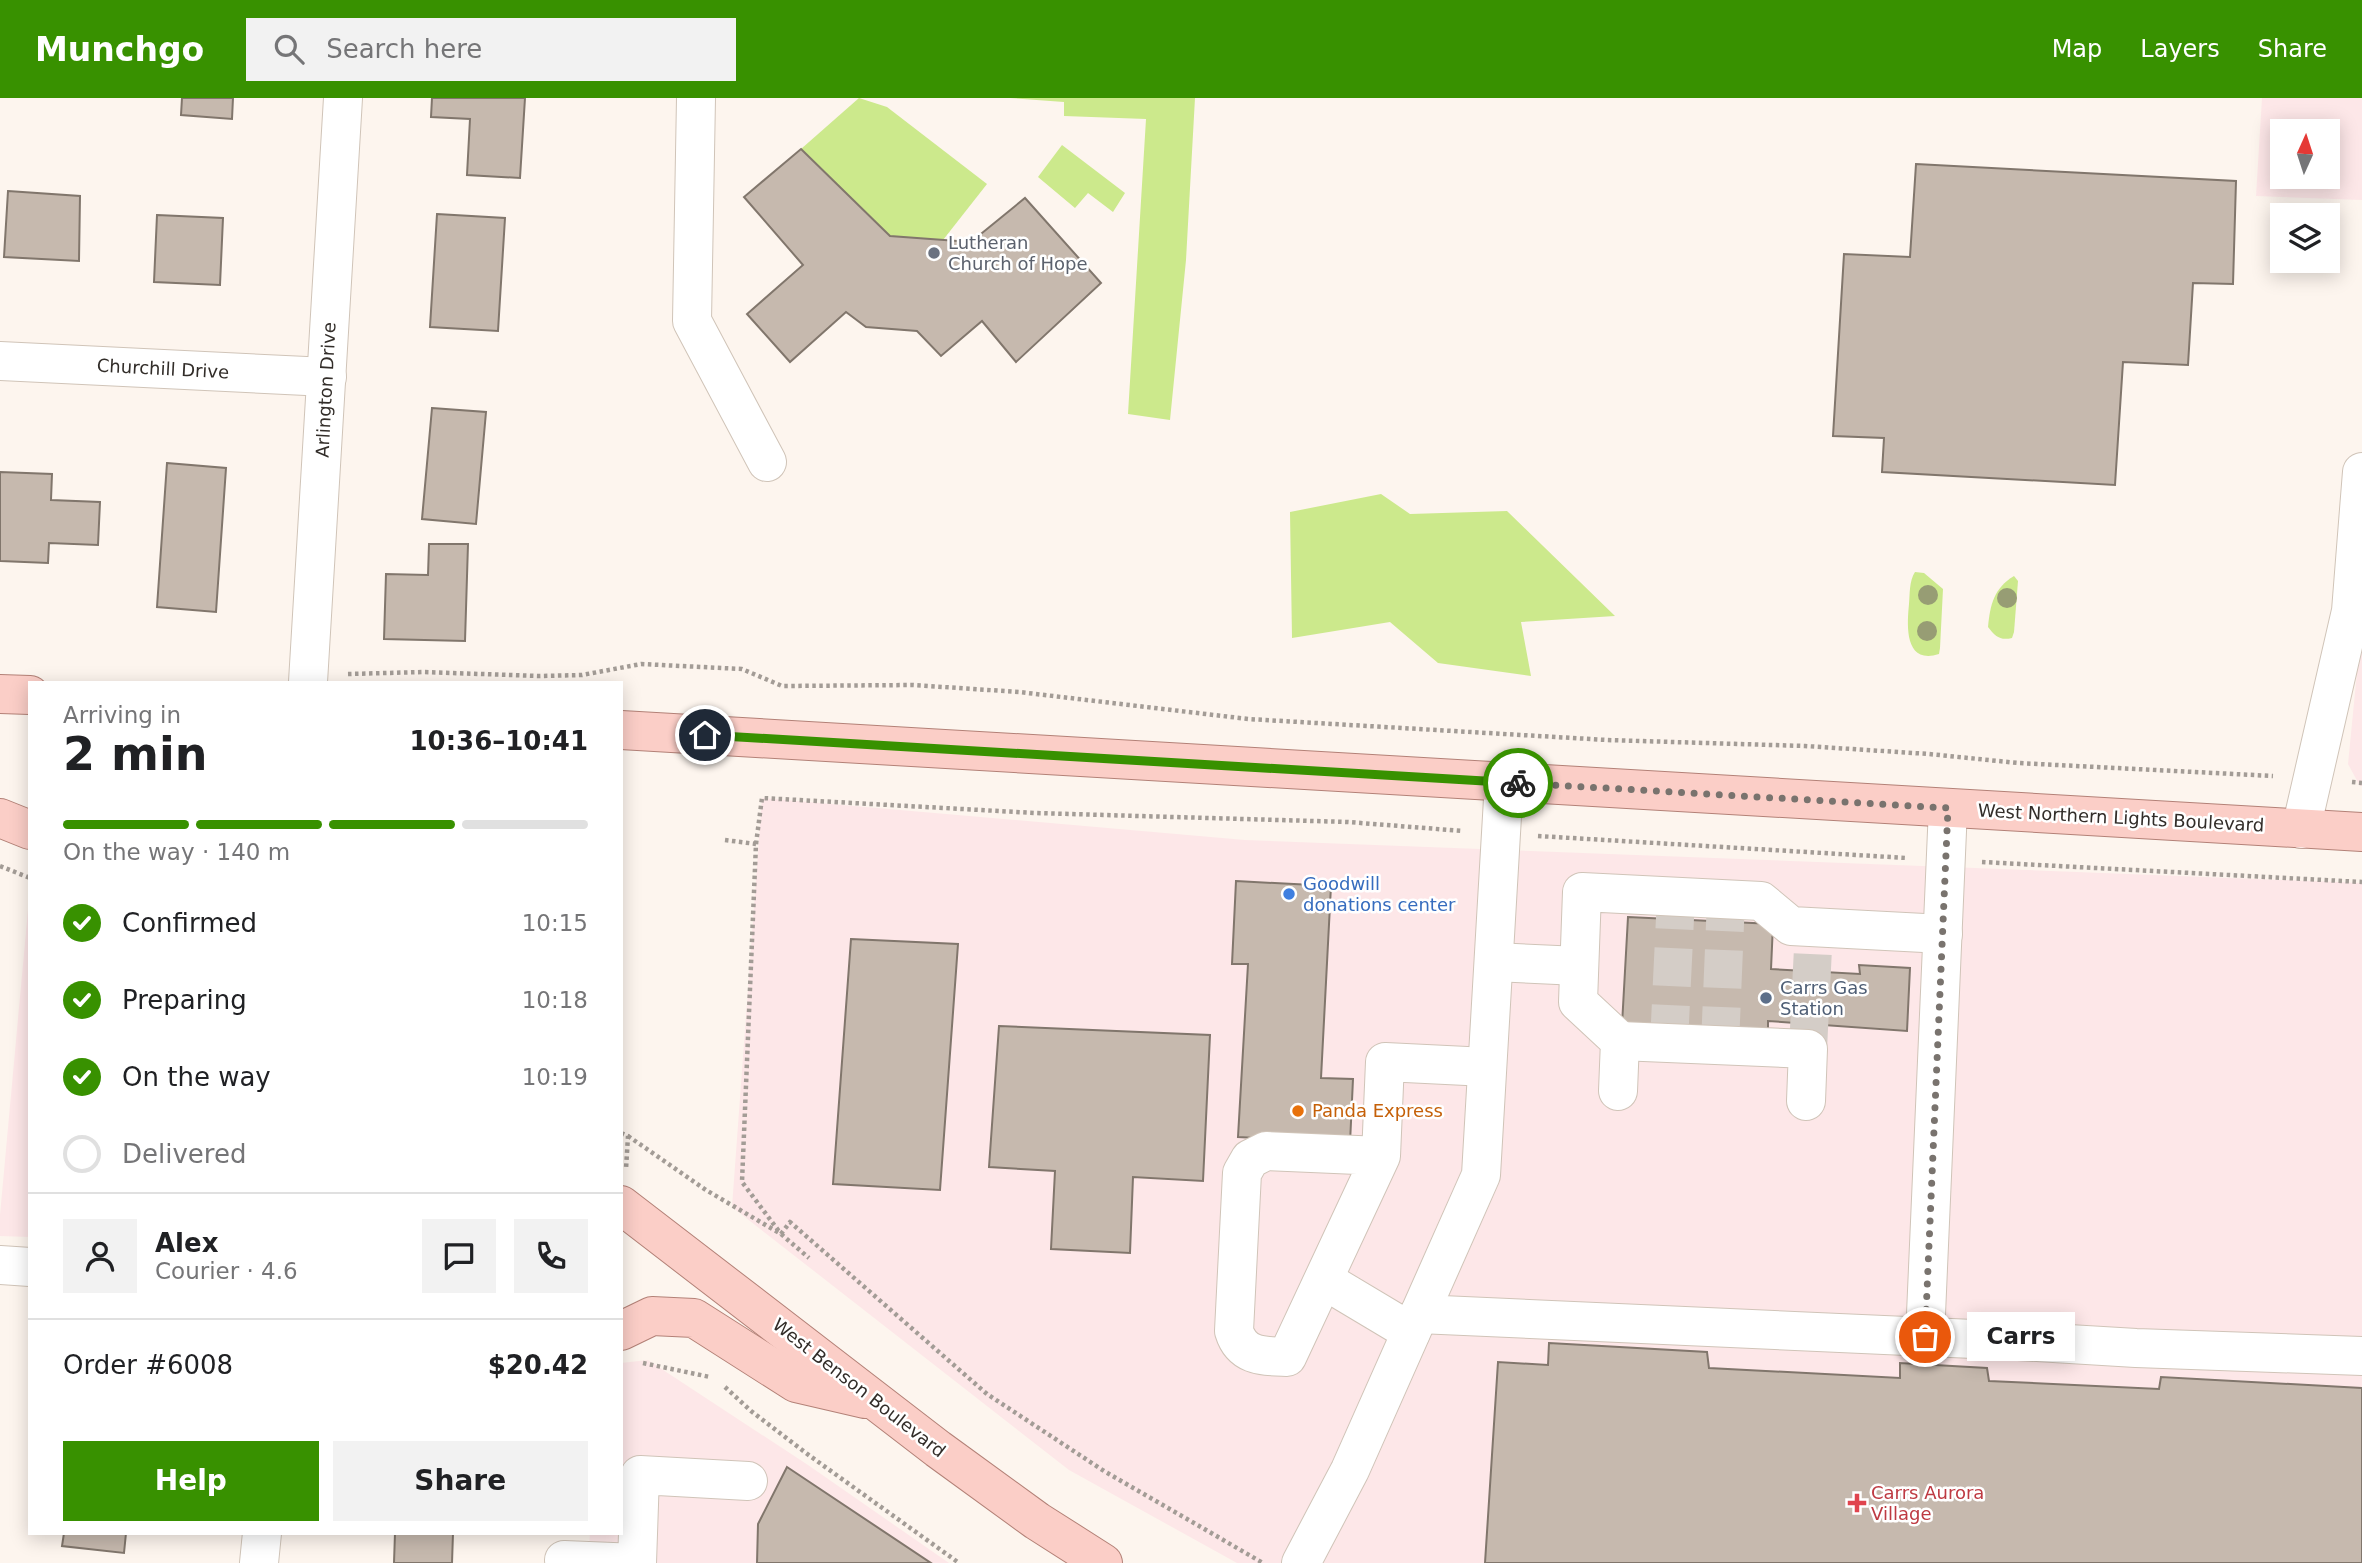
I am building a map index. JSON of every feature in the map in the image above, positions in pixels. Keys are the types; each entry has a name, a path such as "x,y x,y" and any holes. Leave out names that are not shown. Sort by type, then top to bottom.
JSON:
{"main road":[{"path":"0,694 28,695"},
{"name":"West Northern Lights Boulevard","path":"623,730 2362,832"},
{"path":"0,818 28,829"},
{"name":"West Benson Boulevard","path":"623,1207 1037,1521 1103,1563"},
{"path":"628,1346 652,1316 694,1318 796,1383 877,1401"}],"street":[{"name":"Arlington Drive","path":"308,679 343,98"},
{"path":"696,98 692,321 767,462"},
{"name":"Churchill Drive","path":"0,361 327,377"},
{"path":"2301,829 2351,611 2362,472"},
{"path":"1301,1563 1350,1470 1482,1175 1504,782"},
{"path":"1925,1337 1948,808"},
{"path":"1806,1101 1808,1049 1620,1041 1578,1002 1582,892 1761,901 1791,926 1942,934"},
{"path":"1494,962 1580,966"},
{"path":"1618,1091 1620,1041"},
{"path":"1381,1156 1266,1152 1250,1159 1242,1173 1234,1331 1237,1342 1248,1351 1266,1357 1287,1357 1324,1280 1381,1156 1385,1062 1487,1068"},
{"path":"0,1265 28,1267"},
{"path":"1324,1280 1415,1323 1925,1337 2362,1356"},
{"path":"564,1552 638,1563 640,1475 748,1481"},
{"path":"259,1563 262,1535"}],"path":[{"path":"308,679 424,672 571,675 641,664 666,665 742,669 782,685 913,685 1006,691 1248,719 1552,737 1768,744 1929,754 2018,763 2281,776"},
{"path":"2355,783 2362,783"},
{"path":"725,840 756,844 742,1182 781,1234"},
{"path":"0,866 28,877"},
{"path":"628,1136 706,1190 781,1234 809,1258"},
{"path":"781,1234 790,1222 987,1394 1104,1471 1264,1563"},
{"path":"628,1346 715,1378"},
{"path":"724,1386 843,1480 960,1563"}],"shaded area":[{"path":"2262,98 2362,98 2362,200 2256,196"},
{"path":"2362,622 2362,786 2360,786 2348,764"},
{"path":"762,798 1245,840 2362,883 2362,1563 1237,1563 1069,1470 732,1207"},
{"path":"28,910 28,1237 0,1236"},
{"path":"648,1360 808,1465 949,1563 588,1563 590,1535 623,1535 623,1363"}],"green space":[{"path":"859,98 887,107 987,184 943,240 890,236 801,149"},
{"path":"1010,98 1195,98 1186,260 1170,420 1128,414 1146,119 1064,116 1064,102"},
{"path":"1062,145 1125,193 1113,212 1088,193 1075,208 1038,177"},
{"path":"1381,494 1410,514 1507,511 1615,616 1521,622 1531,676 1438,663 1390,622 1292,638 1290,512"},
{"path":"1915,572 1924,573 1943,589 1939,654 1919,654 1910,641 1908,613"},
{"path":"2014,576 2018,581 2014,632 2012,638 2004,639 1988,627 1989,619 1998,592"}],"building":[{"path":"182,98 233,98 232,119 181,115"},
{"path":"432,98 525,98 520,178 467,175 470,119 431,117"},
{"name":"Lutheran Church of Hope","path":"801,149 890,236 971,242 1025,198 1101,283 1016,362 982,321 941,356 917,331 866,327 846,312 790,362 747,314 803,265 744,197"},
{"path":"1916,164 2236,181 2233,284 2193,283 2188,365 2123,362 2115,485 1882,472 1884,438 1833,436 1844,254 1910,257"},
{"path":"8,191 80,196 79,261 4,257"},
{"path":"437,214 505,218 498,331 430,327"},
{"path":"157,215 223,218 220,285 154,282"},
{"path":"432,408 486,412 476,524 422,519"},
{"path":"167,463 226,468 216,612 157,607"},
{"path":"0,472 52,474 51,500 100,502 98,545 49,543 48,563 0,561"},
{"path":"429,544 468,544 465,641 384,639 386,574 428,575"},
{"path":"1236,881 1331,886 1321,1078 1353,1079 1350,1143 1238,1137 1248,964 1232,964"},
{"name":"Carrs Gas Station","path":"1628,917 1773,924 1771,969 1860,974 1859,965 1910,968 1907,1031 1768,1021 1768,1032 1622,1025"},
{"path":"851,939 958,944 940,1190 833,1184"},
{"path":"999,1026 1210,1035 1203,1181 1133,1177 1130,1253 1051,1249 1055,1171 989,1167"},
{"path":"1549,1343 1707,1352 1709,1368 1900,1378 1900,1363 1987,1368 1989,1381 2159,1389 2161,1377 2362,1388 2362,1563 1485,1563 1498,1362 1548,1365"},
{"path":"787,1467 931,1563 757,1563 758,1524"},
{"path":"64,1535 126,1535 124,1553 62,1546"},
{"path":"395,1535 453,1535 452,1563 394,1563"}],"tunnel":[{"path":"1669,1043 1676,897"},
{"path":"1720,1045 1726,900"},
{"path":"1808,1049 1814,928"}],"way so far":[{"path":"1518,783 1948,808 1925,1337"}],"place":[{"name":"Lutheran Church of Hope","path":"934,253"},
{"name":"Goodwill donations center","path":"1289,894"},
{"name":"Carrs Gas Station","path":"1766,998"},
{"name":"Panda Express","path":"1298,1111"},
{"name":"Carrs","path":"1925,1337"},
{"name":"Carrs Aurora Village","path":"1857,1503"}],"route":[{"path":"705,735 1518,783"}]}
